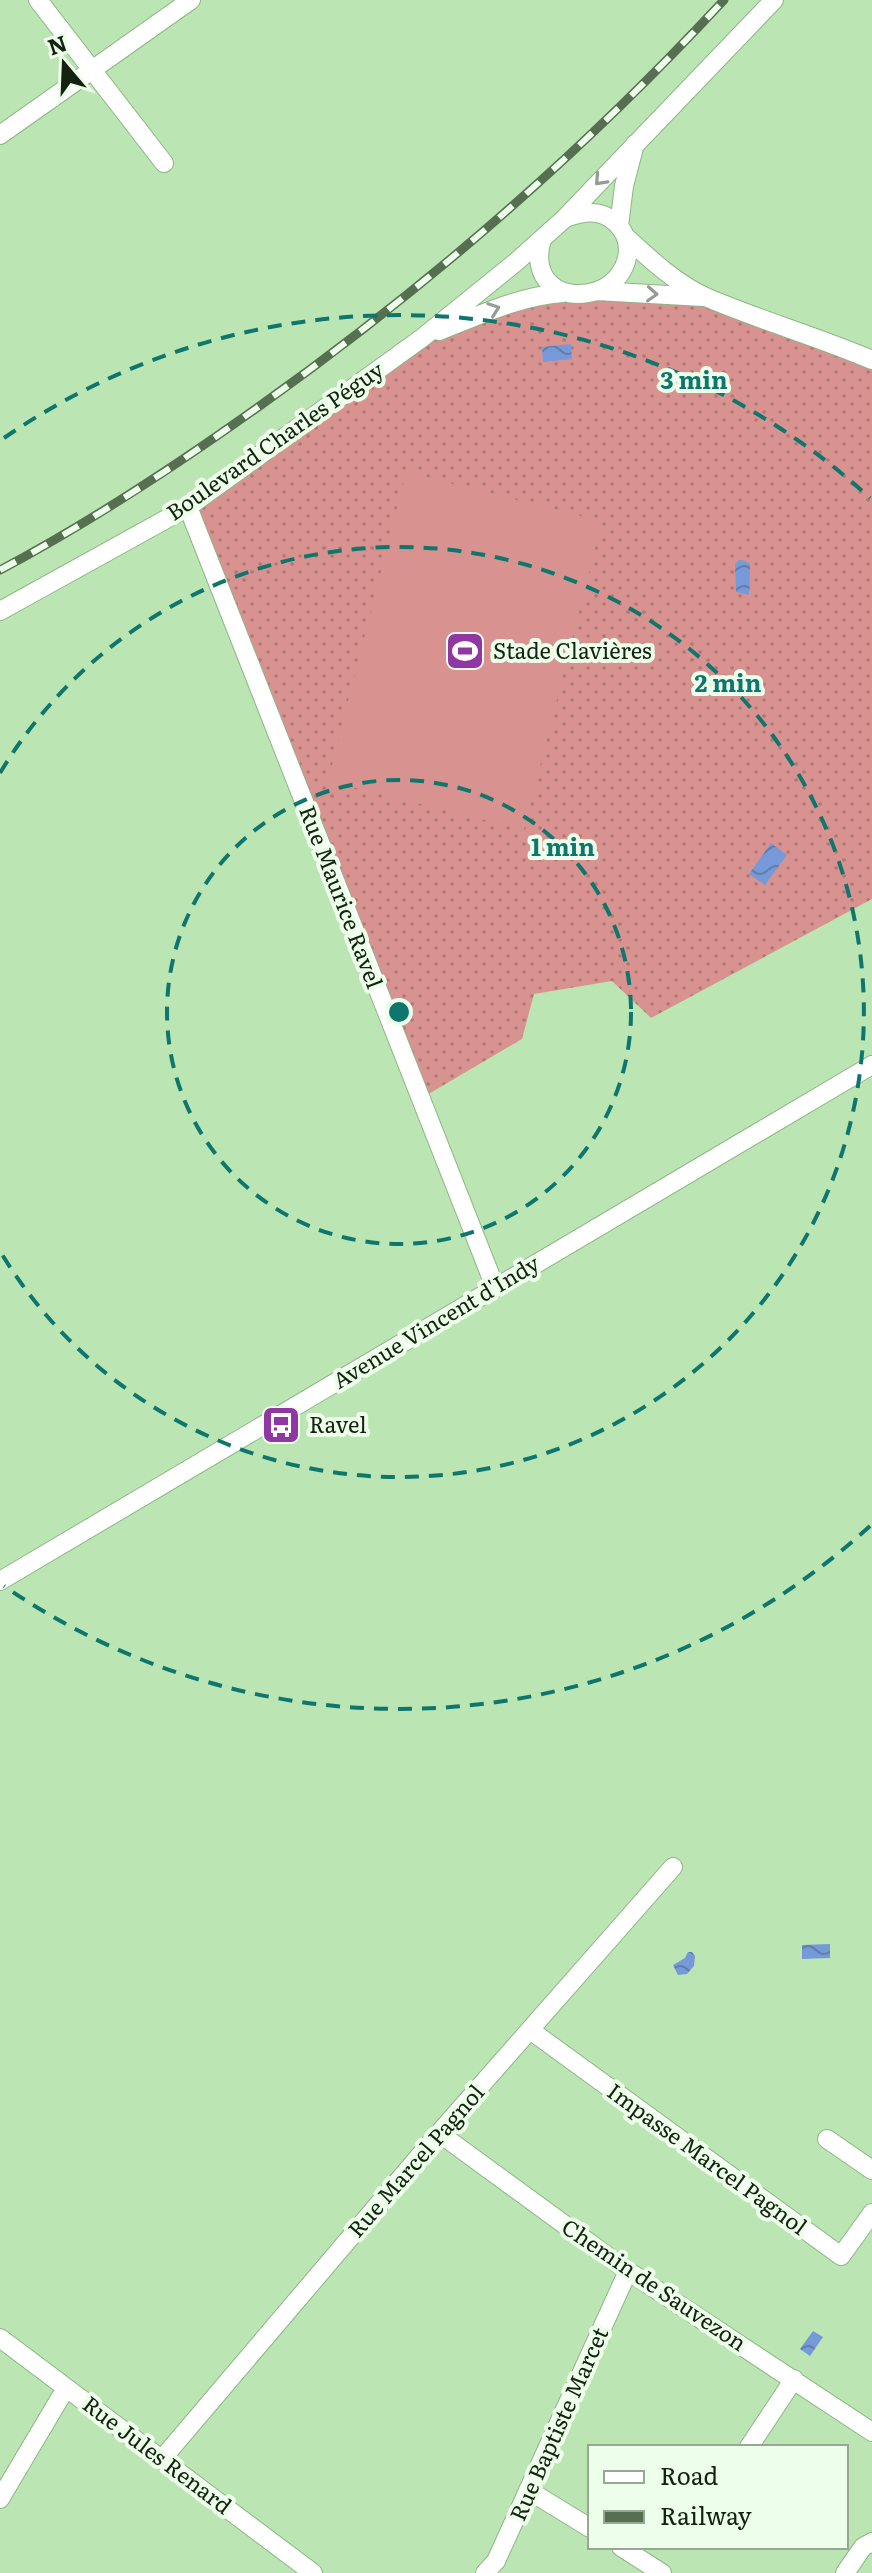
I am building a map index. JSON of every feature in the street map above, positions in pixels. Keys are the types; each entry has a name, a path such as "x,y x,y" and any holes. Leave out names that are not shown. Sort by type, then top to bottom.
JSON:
{"street":[{"path":"38,0 164,163"},
{"path":"0,135 191,0"},
{"path":"706,297 597,291 573,293 548,284 538,267 538,252 542,239 774,0"},
{"path":"597,291 624,271 628,255 624,232 624,186 636,141"},
{"path":"564,219 581,212 597,212 609,217 662,269 706,297 872,360"},
{"name":"Boulevard Charles Péguy","path":"0,611 188,507 422,338 542,239"},
{"name":"Boulevard Charles Péguy","path":"422,338 511,303 543,295 573,293"},
{"path":"849,350 872,350"},
{"name":"Rue Maurice Ravel","path":"188,507 495,1287"},
{"name":"Avenue Vincent d'Indy","path":"0,1581 872,1065"},
{"name":"Rue Marcel Pagnol","path":"162,2459 439,2133 673,1867"},
{"name":"Impasse Marcel Pagnol","path":"530,2030 841,2256 872,2213"},
{"name":"Chemin de Sauvezon","path":"439,2133 628,2271 872,2432"},
{"path":"827,2139 872,2170"},
{"name":"Rue Baptiste Marcet","path":"485,2573 496,2561 628,2271"},
{"name":"Rue Jules Renard","path":"0,2338 313,2573"},
{"path":"750,2445 794,2379"},
{"path":"0,2499 66,2388"},
{"path":"528,2490 588,2527"},
{"path":"845,2573 863,2547 872,2542"},
{"path":"624,2549 662,2573"}],"shaded area":[{"path":"532,297 706,297 872,362 872,899 651,1018 612,981 534,994 522,1039 420,1099 188,507 422,338"},
{"name":"Stade Clavières","path":"406,472 602,521 524,830 328,781"}],"water":[{"path":"571,344 572,359 543,362 542,347"},
{"path":"739,560 750,564 749,595 736,592 735,564"},
{"path":"771,843 787,855 765,885 749,874"},
{"path":"830,1944 830,1958 802,1959 802,1945"},
{"path":"688,1952 695,1956 694,1966 687,1974 678,1975 673,1965 685,1958"},
{"path":"813,2331 823,2337 810,2356 800,2349"}],"railway":[{"path":"0,570 100,513 165,471 261,405 384,313 560,163 724,0"}],"place":[{"name":"Stade Clavières","path":"465,651"},
{"name":"Ravel","path":"281,1425"}]}
